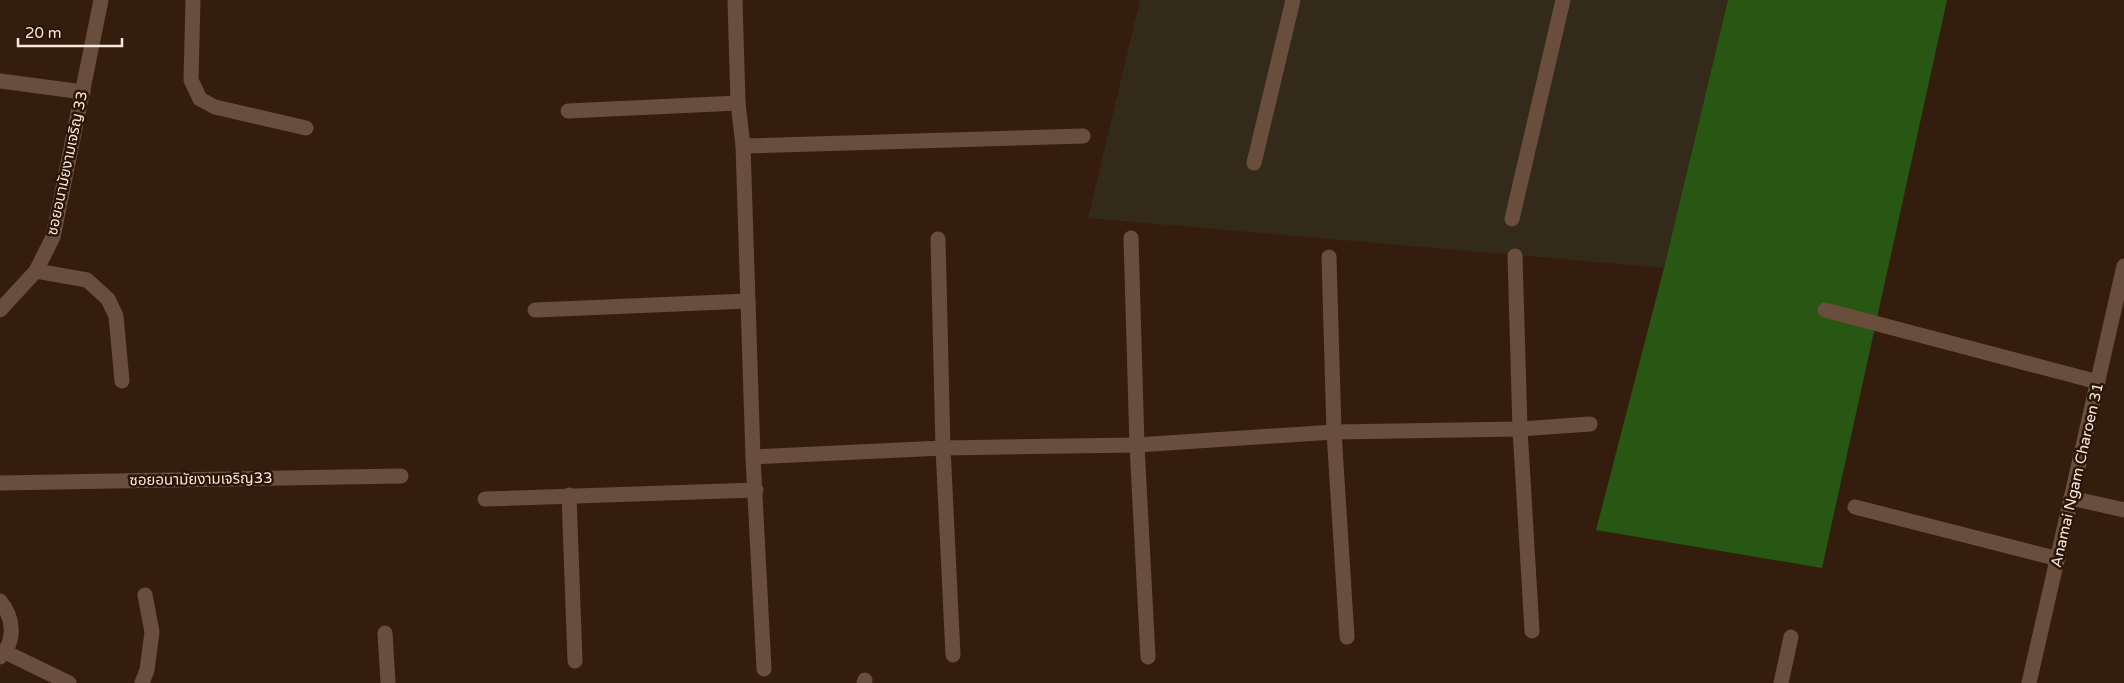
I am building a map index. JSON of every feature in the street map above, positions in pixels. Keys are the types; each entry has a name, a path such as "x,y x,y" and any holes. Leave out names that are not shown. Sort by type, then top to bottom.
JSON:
{"street":[{"name":"ซอยอนามัยงามเจริญ 33","path":"0,310 36,271 53,237 101,0"},
{"path":"193,0 191,80 200,99 215,107 306,128"},
{"path":"735,0 738,103 743,146 753,457 764,668"},
{"path":"1254,163 1293,0"},
{"path":"1512,219 1563,0"},
{"path":"0,81 83,92"},
{"path":"568,111 738,103"},
{"path":"743,146 1083,136"},
{"path":"1131,238 1137,445 1148,657"},
{"path":"938,239 943,448 953,655"},
{"path":"1515,256 1520,430 1532,631"},
{"path":"1329,257 1334,432 1347,637"},
{"name":"Anamai Ngam Charoen 31","path":"2030,683 2124,266"},
{"path":"36,271 87,280 108,299 116,316 122,381"},
{"path":"535,310 748,301"},
{"path":"1825,310 2098,382"},
{"path":"753,457 943,448 1137,445 1334,432 1520,430 1590,424"},
{"name":"ซอยอนามัยงามเจริญ33","path":"0,482 401,476"},
{"path":"484,499 756,490"},
{"path":"569,495 575,661"},
{"path":"2071,498 2124,510"},
{"path":"1855,507 2058,559"},
{"path":"142,683 152,632 145,595"},
{"path":"0,601 7,610 11,624 11,638 2,655 69,683"},
{"path":"385,633 388,683"},
{"path":"1781,683 1791,637"}],"shaded area":[{"path":"1140,0 1728,0 1664,268 1088,218"}],"green space":[{"path":"1728,0 1947,0 1822,568 1596,530 1664,268"}]}
